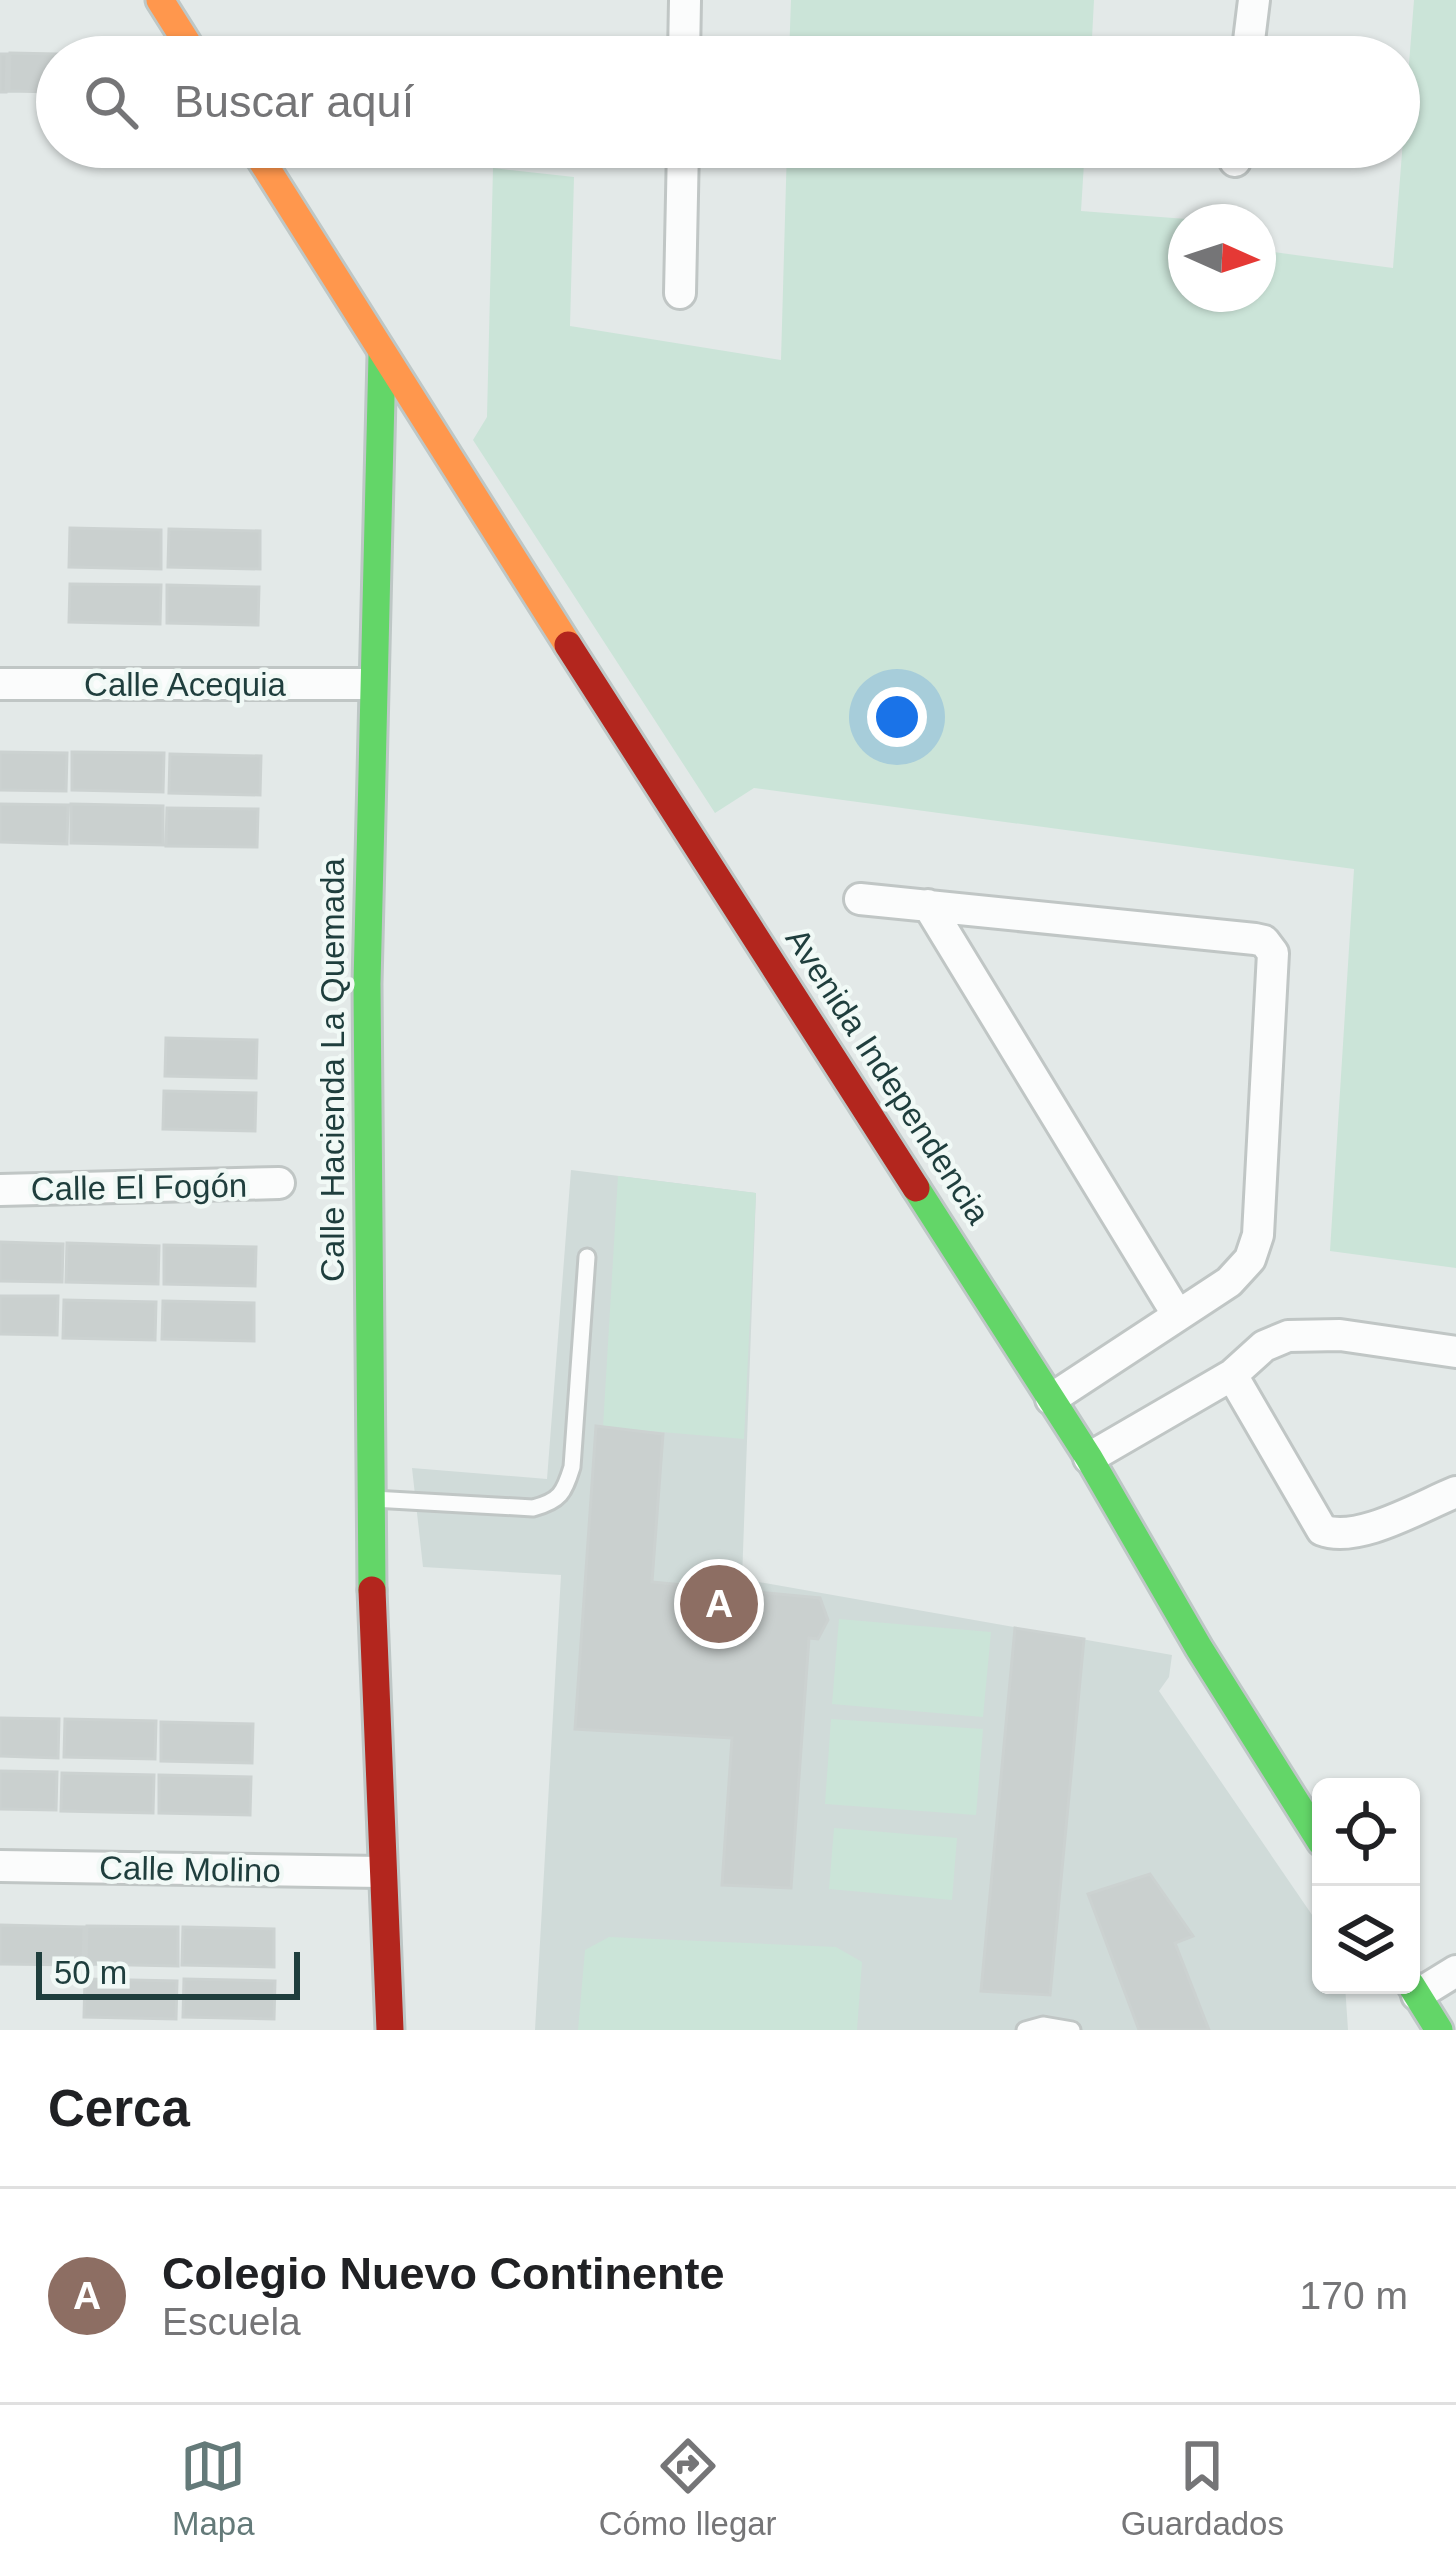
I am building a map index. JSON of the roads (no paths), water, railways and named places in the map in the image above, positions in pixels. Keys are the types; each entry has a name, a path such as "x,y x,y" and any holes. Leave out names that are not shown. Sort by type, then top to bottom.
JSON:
{"street":[{"path":"160,0 183,36"},
{"path":"684,36 685,0"},
{"path":"1250,36 1254,0"},
{"path":"266,168 382,356"},
{"path":"680,293 682,168"},
{"name":"Calle Hacienda La Quemada","path":"382,356 371,684 364,1186 380,1872 390,2030"},
{"name":"Avenida Independencia","path":"382,356 1089,1458 1199,1648 1312,1828"},
{"name":"Calle Acequia","path":"0,684 371,684"},
{"path":"860,899 1256,939 1269,946 1274,960 1255,1248 1240,1274 1051,1399"},
{"path":"928,905 1177,1315"},
{"name":"Calle El Fogón","path":"0,1190 279,1184"},
{"path":"1089,1458 1232,1375 1264,1346 1301,1335 1340,1335 1456,1352"},
{"path":"1232,1375 1322,1530 1357,1532 1456,1492"},
{"name":"Calle Molino","path":"0,1866 380,1872"},
{"path":"1420,1987 1456,1972"},
{"path":"1416,1994 1439,2030"}],"lane":[{"path":"370,1498 533,1508 564,1494 572,1468 587,1257"},
{"path":"1025,2030 1054,2025 1072,2030"}],"place":[{"name":"Colegio Nuevo Continente","path":"719,1604"}]}
